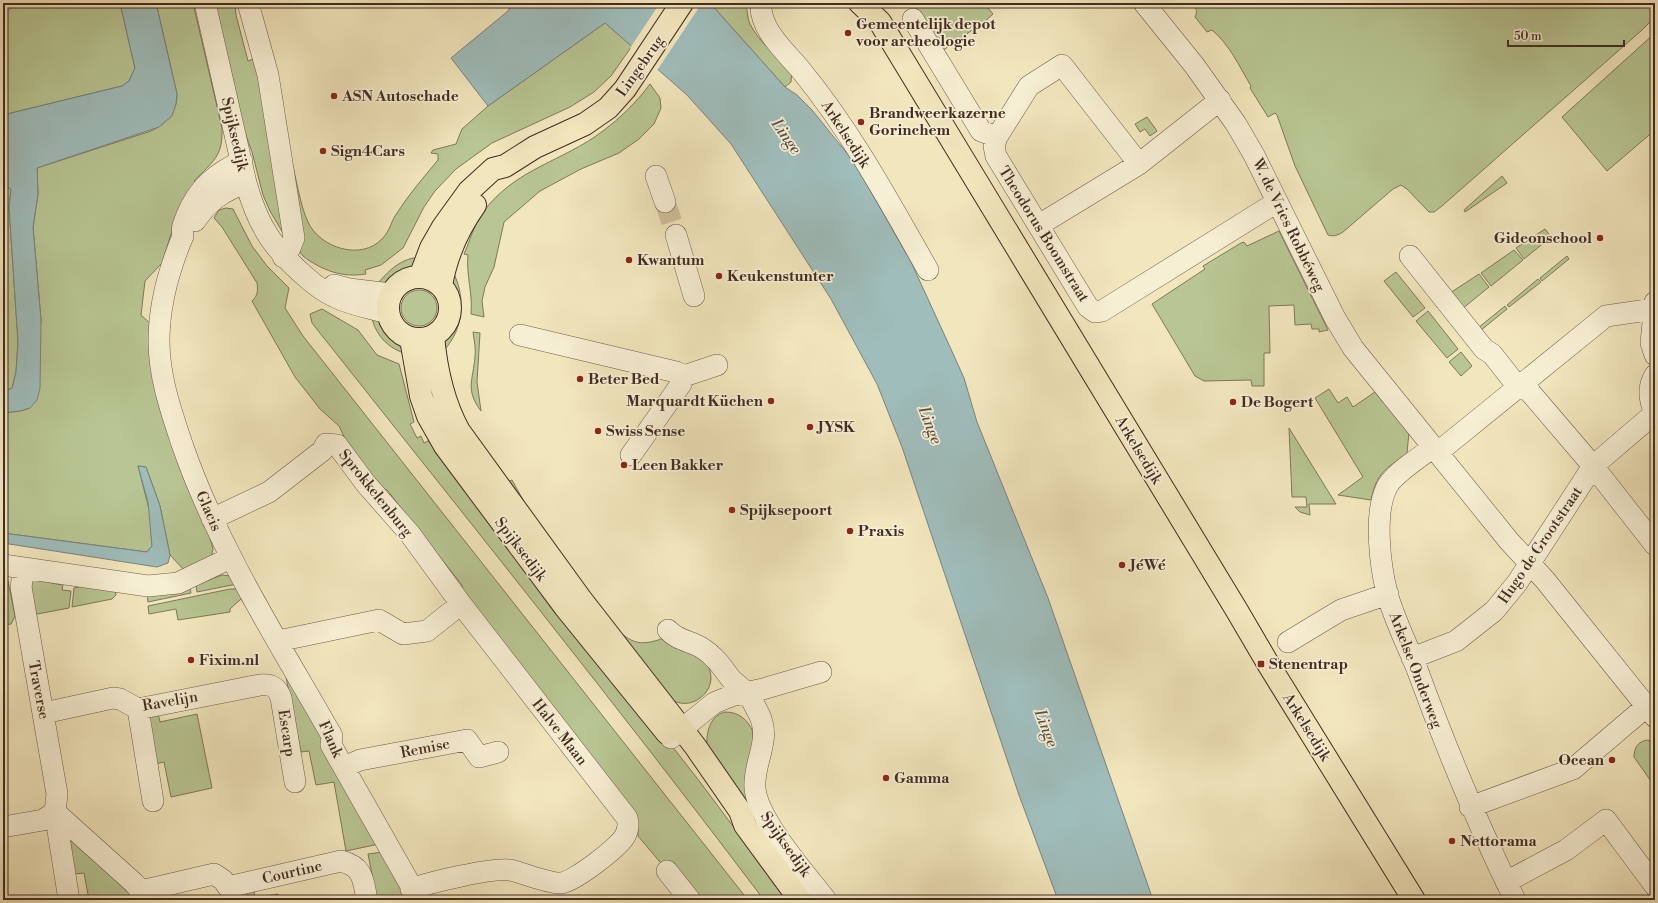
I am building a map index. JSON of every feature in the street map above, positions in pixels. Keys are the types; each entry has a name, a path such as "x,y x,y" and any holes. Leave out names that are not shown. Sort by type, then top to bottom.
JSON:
{"main road":[{"name":"Lingebrug","path":"420,277 431,248 456,208 469,191 493,169 505,166 535,147 585,124 608,108 625,89 682,3"},
{"name":"Arkelsedijk","path":"860,3 880,22 1236,609 1266,662 1414,900"},
{"name":"Lingebrug","path":"441,286 445,263 463,223 505,166"},
{"path":"420,277 433,280 441,286 449,299 449,316 445,326 433,336 422,340 411,339 396,329 389,304 403,281 420,277"},
{"name":"Spijksedijk","path":"433,336 436,366 448,406 459,431 676,733 719,802 732,817 745,825 800,900"},
{"name":"Spijksedijk","path":"411,339 421,396 428,416 445,446 565,607 676,733"}],"street":[{"name":"Spijksedijk","path":"205,3 246,183 252,204 264,232 283,257 306,278 318,278 389,304"},
{"path":"248,3 268,75 294,238 290,248 283,257"},
{"name":"Arkelsedijk","path":"761,3 762,19 779,44 826,101 879,184 928,270"},
{"name":"W. de Vries Robbéweg","path":"1144,3 1220,100 1254,155 1276,202 1345,337 1509,541 1545,580 1651,712"},
{"path":"913,19 981,131 997,138 1029,86 1062,66 1139,164"},
{"path":"1038,225 1139,164 1220,100"},
{"name":"Theodorus Boomstraat","path":"997,138 994,146 996,156 1088,307 1098,313 1276,202"},
{"name":"Glacis","path":"183,236 181,228 197,194 222,171 242,161"},
{"path":"656,176 665,202"},
{"name":"Glacis","path":"230,558 190,467 171,412 161,365 160,320 167,281 183,236 189,231 211,200 226,190 246,183"},
{"path":"676,236 694,296"},
{"path":"1410,256 1484,349 1492,354 1593,466 1655,545"},
{"path":"1655,306 1651,343 1655,355"},
{"name":"Arkelse Onderweg","path":"1510,891 1470,807 1438,730 1388,594 1380,550 1380,521 1384,493 1389,483 1520,386 1606,316 1655,306"},
{"path":"520,335 676,372 684,376 717,365"},
{"path":"1655,375 1650,386 1649,395 1655,413"},
{"path":"631,455 681,384 684,376"},
{"name":"Hugo de Grootstraat","path":"1412,658 1456,641 1494,611 1506,598 1593,466 1655,413"},
{"name":"Sprokkelenburg","path":"212,519 269,492 322,451 326,444 337,445 366,484 410,534 461,604"},
{"path":"3,565 148,586 178,583 230,558"},
{"name":"Flank","path":"230,558 332,736 331,745 415,895"},
{"name":"Traverse","path":"24,568 21,587 57,794 55,812 68,900"},
{"path":"1288,642 1341,610 1388,594"},
{"path":"278,641 379,620 403,634 427,630 461,604"},
{"name":"Halve Maan","path":"415,895 426,884 503,870 560,884 571,881 623,840 628,829 627,818 461,604"},
{"name":"Spijksedijk","path":"668,630 678,638 695,644 712,655 720,662 732,680 747,694 759,715 765,732 755,778 757,800 768,823 826,900"},
{"path":"676,733 714,703 731,696 747,694 821,672"},
{"name":"Ravelijn","path":"44,713 113,698 120,699 138,709 260,685 274,687"},
{"name":"Escarp","path":"274,687 279,692 281,698 295,782"},
{"path":"138,709 153,801"},
{"path":"1470,807 1573,769 1651,712"},
{"name":"Remise","path":"344,767 360,760 468,740 479,757 498,752"},
{"path":"3,826 43,820 55,812 143,895"},
{"path":"1510,891 1606,820 1655,886"},
{"name":"Courtine","path":"143,895 214,874 223,880 230,893 341,861 353,864 361,873 366,900"},
{"path":"667,871 690,900"}],"green space":[{"path":"17,3 120,3 135,68 129,81 122,86 3,115 3,15"},
{"path":"156,3 193,3 222,128 221,146 216,158 194,181 197,183 176,218 162,263 145,281 141,315 151,324 213,549 211,558 186,572 170,555 160,506 146,467 138,466 150,513 152,546 147,552 3,533 3,413 30,408 41,320 33,227 38,194 37,168 151,131 166,121 173,112 177,100 177,94"},
{"path":"214,3 235,3 236,15 248,61 256,58 283,233 270,211 263,195 252,152 243,127"},
{"path":"710,3 745,3 749,22 758,37 792,70 791,82 785,87"},
{"path":"913,3 984,3 993,14 942,51"},
{"path":"1192,3 1655,3 1655,17 1434,212 1429,212 1407,189 1401,185 1393,189 1343,232 1332,236 1328,235 1295,166 1277,115 1275,113 1268,117 1250,88 1251,86 1238,63 1224,42 1212,30 1207,32 1195,17 1196,10"},
{"path":"605,23 632,46 611,76 594,92 570,107 492,143 456,169 435,191 424,207 403,248 381,265 365,270 366,274 340,274 325,269 303,256 300,252 291,158 303,208 308,222 314,231 331,245 342,248 353,250 373,246 385,236 395,216 438,160 438,154 431,153 433,150 456,144 462,129 488,106"},
{"path":"1655,33 1655,130 1607,171 1562,117"},
{"path":"650,84 660,98 661,108 654,124 639,139 619,153 581,169 540,191 504,222 494,267 485,287 482,301 484,317 471,314 468,255 464,254 483,212 496,197 510,185 525,175 572,151 603,131 616,121 640,97"},
{"path":"1147,117 1157,131 1150,136 1145,129 1140,132 1135,124"},
{"path":"1502,176 1507,183 1465,212 1464,210"},
{"path":"3,185 11,189 9,207 18,342 16,372 12,388 3,392"},
{"path":"226,208 233,209 252,246 267,266 289,288 285,308 303,336 748,900 697,900 665,868 638,836 638,823 464,602 462,585 387,490 378,487 346,441 339,426 320,409 295,377 252,301 257,293 257,283 222,227 214,218 219,210"},
{"path":"1545,229 1551,237 1524,259 1516,248"},
{"path":"1279,231 1328,330 1319,332 1319,329 1312,329 1311,324 1295,325 1294,305 1269,306 1270,353 1264,353 1264,386 1252,386 1251,380 1204,381 1195,376 1152,304 1205,269 1203,266 1241,243 1244,242 1247,246"},
{"path":"1514,250 1523,260 1491,286 1481,273"},
{"path":"1567,256 1569,259 1542,281 1540,278"},
{"path":"413,258 422,258 412,268 395,280 376,286 383,277 397,265"},
{"path":"1396,272 1425,308 1413,317 1384,281"},
{"path":"454,274 460,293 461,313 456,332 445,349 442,340 455,318 457,308 452,287"},
{"path":"1479,274 1489,287 1462,309 1450,293"},
{"path":"1538,279 1541,282 1509,307 1507,305"},
{"path":"422,290 432,295 436,301 436,315 432,321 426,325 416,326 406,321 402,315 401,305 406,295 412,291"},
{"path":"1505,306 1507,309 1480,331 1478,328"},
{"path":"322,309 358,330 377,355 399,364 414,422 410,424 417,438 421,436 424,443 428,441 441,449 700,782 788,900 764,900 596,682 312,323 310,314"},
{"path":"1428,311 1458,349 1447,358 1416,321"},
{"path":"372,319 383,320 407,354 395,349 381,337"},
{"path":"473,332 480,333 477,382 481,411 473,397 471,385 475,354"},
{"path":"1461,352 1472,366 1461,376 1449,362"},
{"path":"1329,389 1338,403 1347,397 1353,407 1375,392 1409,432 1407,453 1379,477 1371,500 1338,495 1363,477 1315,398"},
{"path":"1289,428 1336,504 1309,504 1310,515 1300,512 1295,507 1307,507 1306,497 1292,497"},
{"path":"512,480 532,516 610,623 617,630 629,639 640,643 647,643 664,638 673,645 696,653 702,657 709,668 711,681 709,687 700,698 691,703 677,702 663,694 654,684 604,621 512,495 505,483"},
{"path":"222,575 230,576 237,584 197,592 196,585"},
{"path":"3,577 8,581 15,616 11,624 3,625"},
{"path":"52,578 51,583 63,585 62,590 71,591 69,608 32,615 31,583 35,579"},
{"path":"80,582 115,588 116,595 112,599 72,607 74,588 79,587"},
{"path":"190,587 191,593 148,602 147,593"},
{"path":"230,589 239,589 247,608 241,599 230,609 230,612 178,620 176,609 149,614 148,606"},
{"path":"286,677 292,677 379,844 346,851 334,782 316,785 309,751 301,752"},
{"path":"725,712 735,713 746,720 753,732 753,811 707,745 707,734 710,724 716,716"},
{"path":"158,713 160,722 197,714 212,788 171,797 164,762 156,764 149,719 152,715"},
{"path":"1648,740 1655,744 1655,787 1634,757 1639,743"},
{"path":"68,835 130,894 131,900 89,900 84,873 74,874"},
{"path":"383,852 402,887 400,888 406,900 377,900 368,854"},
{"path":"254,890 255,898 278,894 280,900 243,900 248,892"}],"water":[{"path":"120,3 156,3 177,94 176,104 172,116 159,127 37,168 38,194 33,227 41,320 40,388 37,400 30,408 3,413 3,392 12,388 16,372 18,342 9,207 11,189 3,185 3,115 122,86 129,81 135,68"},
{"name":"Linge","path":"512,3 710,3 785,87 797,95 812,110 854,162 911,262 964,378 977,422 1048,598 1153,900 1058,900 1019,795 902,447 877,384 831,299 731,144 687,95 605,23 488,106 451,58 508,11"},
{"path":"138,466 146,467 160,506 170,555 168,563 157,567 3,543 3,533 147,552 152,546 148,502"}],"pier":[{"path":"660,3 702,3 656,72 630,48"}],"tunnel":[{"path":"665,202 676,235"}],"place":[{"name":"Gemeentelijk depot voor archeologie","path":"848,33"},
{"name":"ASN Autoschade","path":"334,96"},
{"name":"Brandweerkazerne Gorinchem","path":"861,122"},
{"name":"Sign4Cars","path":"323,151"},
{"name":"Gideonschool","path":"1600,238"},
{"name":"Kwantum","path":"629,260"},
{"name":"Keukenstunter","path":"719,276"},
{"name":"Beter Bed","path":"580,379"},
{"name":"Marquardt Küchen","path":"771,401"},
{"name":"De Bogert","path":"1233,402"},
{"name":"JYSK","path":"810,427"},
{"name":"Swiss Sense","path":"598,431"},
{"name":"Leen Bakker","path":"624,465"},
{"name":"Spijksepoort","path":"732,510"},
{"name":"Praxis","path":"850,531"},
{"name":"JéWé","path":"1122,565"},
{"name":"Fixim.nl","path":"191,660"},
{"name":"Stenentrap","path":"1261,664"},
{"name":"Ocean","path":"1612,760"},
{"name":"Gamma","path":"886,778"},
{"name":"Nettorama","path":"1452,841"}]}
